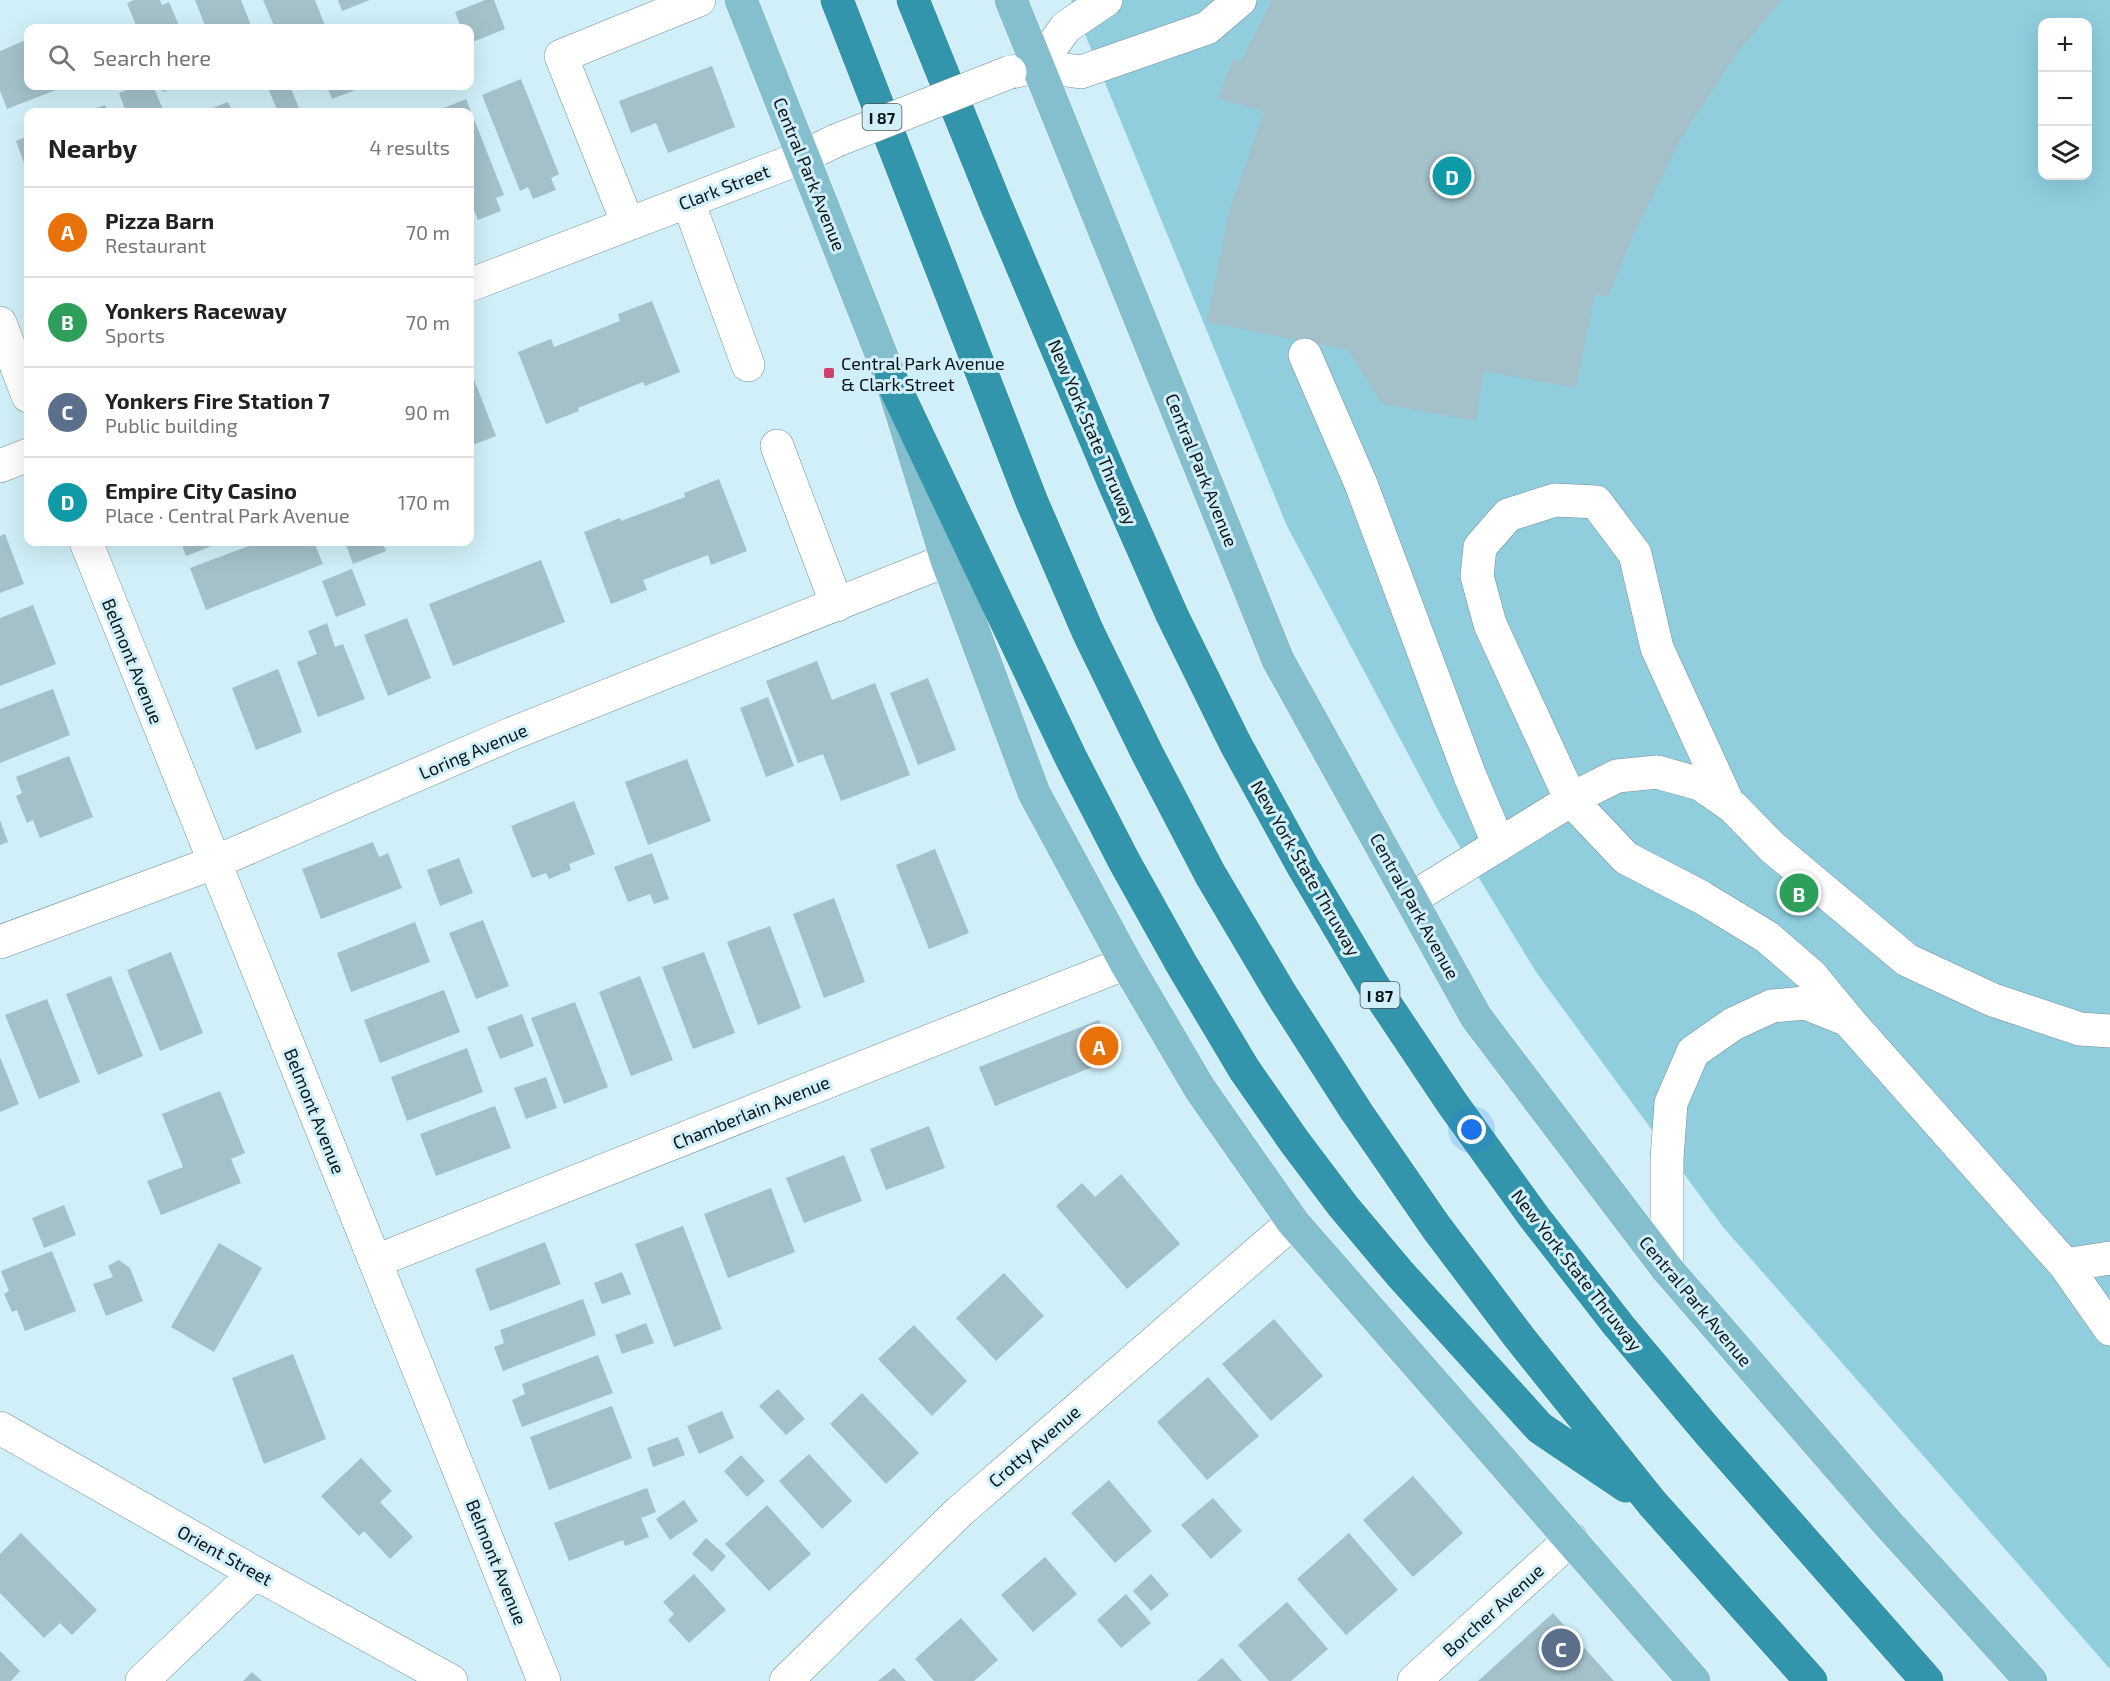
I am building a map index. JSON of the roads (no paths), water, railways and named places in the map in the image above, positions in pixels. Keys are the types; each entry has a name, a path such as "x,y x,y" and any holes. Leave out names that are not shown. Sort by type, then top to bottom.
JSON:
{"highway":[{"name":"I 87","path":"837,0 1032,502 1088,632 1210,874 1281,994 1350,1102 1429,1217 1519,1337 1652,1503 1810,1681"},
{"name":"New York State Thruway","path":"913,0 996,205 1172,615 1235,743 1302,865 1373,985 1452,1103 1534,1217 1619,1326 1709,1433 1927,1681"},
{"path":"891,379 1071,758 1124,861 1176,954 1250,1078 1342,1206 1401,1275 1540,1428 1652,1503"}],"main road":[{"name":"Central Park Avenue","path":"741,0 891,379 947,560 1034,793 1126,963 1200,1089 1293,1222 1694,1681"},
{"name":"Central Park Avenue","path":"1011,0 1024,69 1278,660 1476,1017 1666,1269 1890,1526 2031,1681"}],"street":[{"path":"628,224 561,56 699,0"},
{"path":"1024,69 1066,27 1106,0"},
{"path":"1024,69 1081,72 1207,28 1240,0"},
{"name":"Clark Street","path":"474,283 1024,69"},
{"path":"688,201 748,365"},
{"path":"0,323 24,386"},
{"path":"1305,355 1361,484 1470,776 1499,845"},
{"path":"777,446 837,605"},
{"path":"0,466 24,457"},
{"path":"1728,803 1657,648 1635,554 1596,502 1555,500 1508,515 1480,547 1478,576 1490,624 1571,800 1626,858 1701,897 1767,937 1812,976 1848,1020 2065,1265 2110,1329"},
{"name":"Belmont Avenue","path":"88,546 213,863 376,1261 544,1681"},
{"name":"Loring Avenue","path":"0,942 213,863 511,734 947,560"},
{"path":"1411,899 1571,800 1617,776 1657,772 1700,784 1728,803 1772,847 1830,898 1907,960 1993,1000 2080,1029 2110,1031"},
{"name":"Chamberlain Avenue","path":"376,1261 1126,963"},
{"path":"1666,1269 1667,1158 1671,1103 1693,1052 1733,1024 1772,1006 1805,1003 1848,1020"},
{"name":"Crotty Avenue","path":"786,1681 959,1512 1293,1222"},
{"path":"2065,1265 2110,1258"},
{"name":"Orient Street","path":"0,1428 255,1573 452,1681"},
{"name":"Borcher Avenue","path":"1414,1681 1572,1539"},
{"path":"142,1681 255,1573"}],"place":[{"name":"Empire City Casino","path":"1452,176"},
{"name":"Central Park Avenue & Clark Street","path":"829,373"},
{"name":"Yonkers Raceway","path":"1799,893"},
{"name":"Pizza Barn","path":"1099,1046"},
{"name":"Yonkers Fire Station 7","path":"1561,1648"}]}
